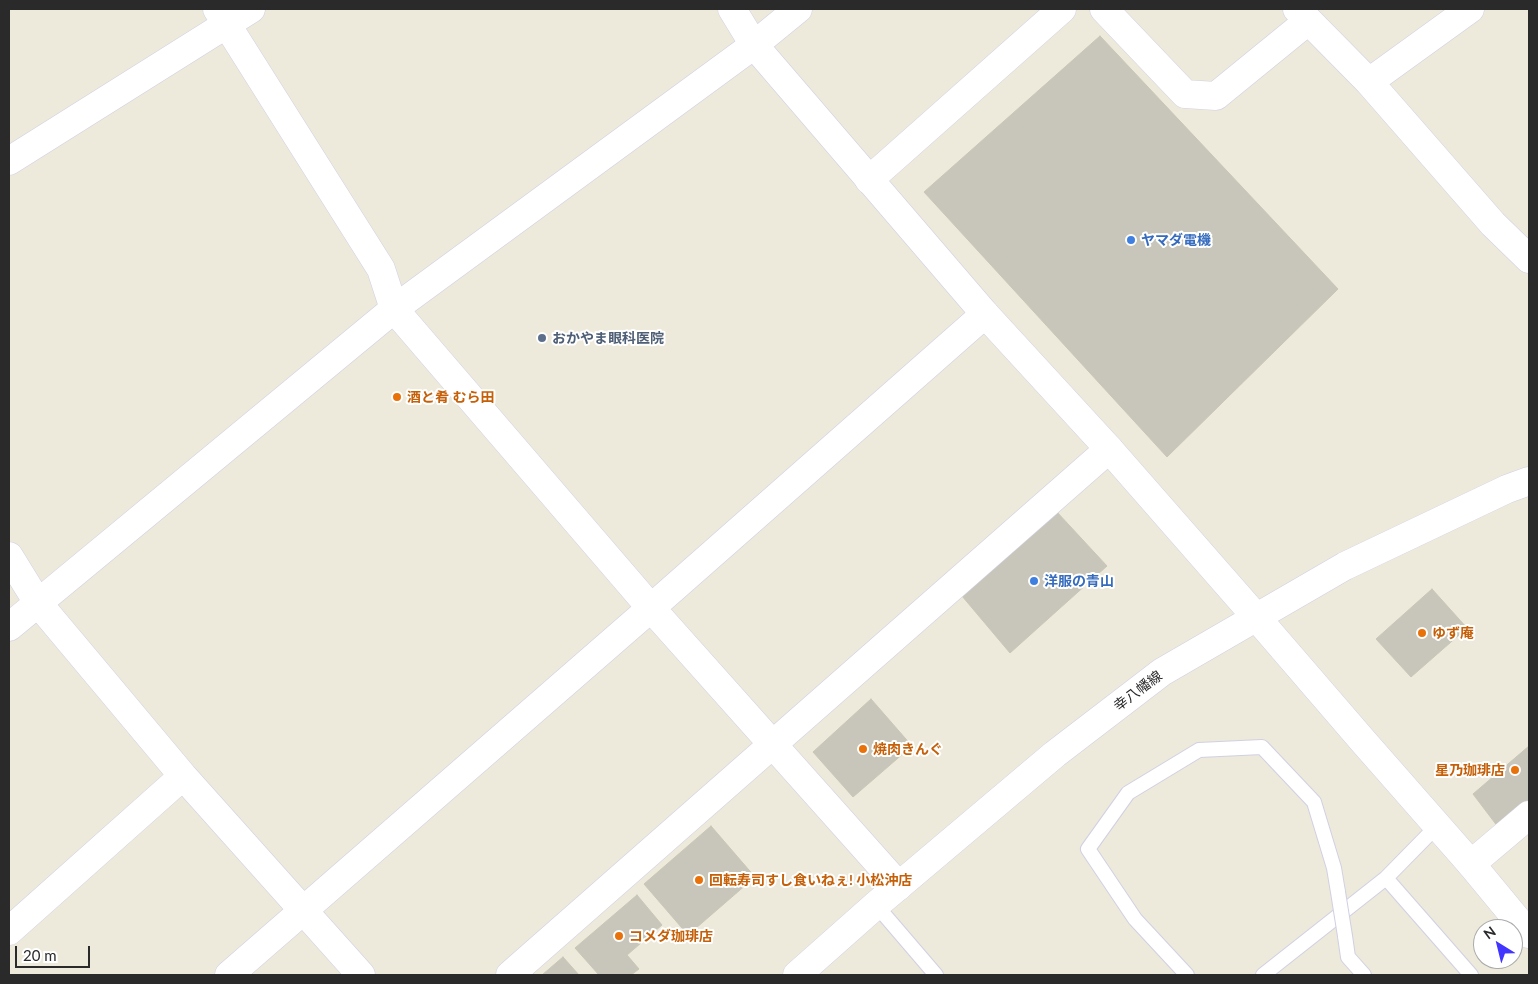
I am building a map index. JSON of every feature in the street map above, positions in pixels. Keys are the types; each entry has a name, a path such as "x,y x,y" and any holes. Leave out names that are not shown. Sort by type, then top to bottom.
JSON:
{"street":[{"path":"9,161 222,16 251,9"},
{"path":"732,9 754,45 869,180 985,314 1109,449 1257,618 1471,864 1529,934"},
{"path":"9,627 394,309 754,45 798,9"},
{"path":"869,180 1062,9"},
{"path":"1104,9 1185,94 1216,96 1303,15 1369,82 1493,224 1529,259"},
{"path":"1369,82 1470,9"},
{"path":"222,16 381,269 394,309 651,608 899,886"},
{"path":"229,975 985,314"},
{"path":"510,975 1109,449"},
{"name":"幸八幡線","path":"797,975 876,905 1055,754 1162,672 1345,566 1507,489 1529,481"},
{"path":"9,556 38,602 183,776 360,975"},
{"path":"9,931 183,776"},
{"path":"1471,864 1529,815"}],"lane":[{"path":"1187,975 1135,919 1088,849 1128,793 1199,750 1262,747 1314,802 1334,868 1348,958 1364,975"},
{"path":"1264,975 1386,878 1438,826"},
{"path":"1386,878 1471,975"},
{"path":"876,905 936,975"}],"building":[{"name":"ヤマダ電機","path":"1100,36 1338,289 1167,457 924,192"},
{"name":"洋服の青山","path":"1056,511 1107,566 1010,653 962,596"},
{"name":"ゆず庵","path":"1432,589 1467,628 1411,677 1376,639"},
{"name":"焼肉きんぐ","path":"871,699 912,746 853,797 813,752"},
{"name":"星乃珈琲店","path":"1529,746 1529,801 1498,827 1473,794"},
{"name":"回転寿司すし食いねぇ! 小松沖店","path":"711,826 755,877 688,935 644,884"},
{"name":"コメダ珈琲店","path":"637,895 662,925 627,955 639,969 631,975 599,975 575,948"},
{"path":"563,957 579,975 542,975"}],"place":[{"name":"ヤマダ電機","path":"1131,240"},
{"name":"おかやま眼科医院","path":"542,338"},
{"name":"酒と肴 むら田","path":"397,397"},
{"name":"洋服の青山","path":"1034,581"},
{"name":"ゆず庵","path":"1422,633"},
{"name":"焼肉きんぐ","path":"863,749"},
{"name":"星乃珈琲店","path":"1515,770"},
{"name":"回転寿司すし食いねぇ! 小松沖店","path":"699,880"},
{"name":"コメダ珈琲店","path":"619,936"}]}
